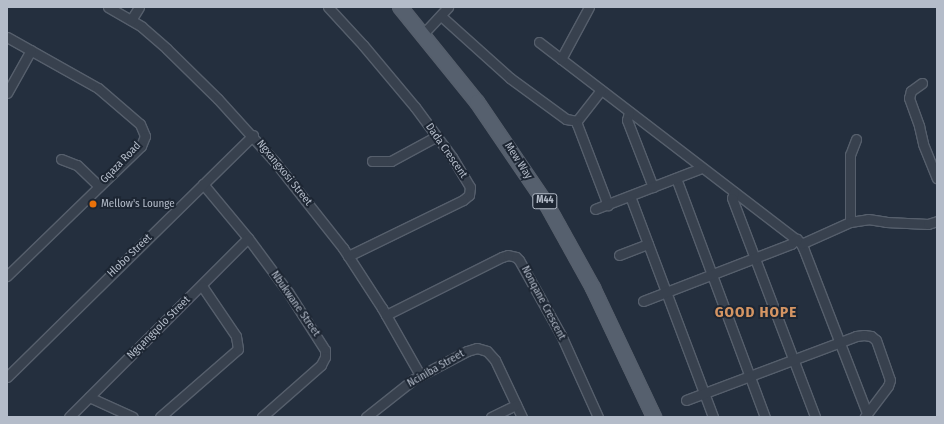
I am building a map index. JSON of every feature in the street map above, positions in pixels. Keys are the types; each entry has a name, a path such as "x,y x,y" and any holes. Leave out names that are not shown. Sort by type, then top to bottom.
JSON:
{"main road":[{"name":"Mew Way","path":"400,7 477,102 547,205 597,295 654,417"}],"street":[{"name":"Ngxangxosi Street","path":"108,7 131,20 167,49 208,88 253,135 297,188 348,256 386,314 420,375"},
{"path":"131,20 139,7"},
{"name":"Dada Crescent","path":"328,7 364,45 416,107 470,187 469,195 463,200 348,256"},
{"path":"423,34 448,7"},
{"path":"561,59 589,7"},
{"path":"441,16 510,78 566,119 577,121"},
{"name":"Gqaza Road","path":"7,37 98,88 143,129 145,136 141,146 7,276"},
{"path":"539,42 799,242 866,415"},
{"path":"7,93 31,50"},
{"path":"922,83 911,92 909,98 919,126 923,144 937,178"},
{"path":"601,90 577,121 577,124 608,205"},
{"path":"629,112 628,120 653,187"},
{"name":"Hlobo Street","path":"7,377 253,135"},
{"path":"372,161 391,161 437,136"},
{"path":"850,222 850,155 856,138"},
{"path":"61,159 75,163 99,186"},
{"path":"595,210 701,168"},
{"path":"676,178 766,417"},
{"name":"Nbukwane Street","path":"203,184 248,238 288,292 319,337 326,352 321,365 262,417"},
{"path":"734,192 732,198 815,417"},
{"path":"630,196 713,417"},
{"path":"643,301 850,222 868,219 886,222 928,224 937,221"},
{"name":"Ngqangqolo Street","path":"69,417 202,286 248,238"},
{"path":"619,255 648,244"},
{"name":"Nonqane Crescent","path":"386,314 502,257 508,255 516,257 561,335 598,417"},
{"path":"160,417 238,349 236,336 202,286"},
{"path":"686,400 862,335 870,336 876,340 889,374 890,382 866,415"},
{"name":"Nciniba Street","path":"366,417 420,375 467,351 477,348 484,349 495,360 522,417"},
{"path":"89,397 133,417"},
{"path":"491,417 516,405"}],"place":[{"name":"Mellow's Lounge","path":"93,204"}],"district":[{"name":"GOOD HOPE","path":"756,313"}]}
